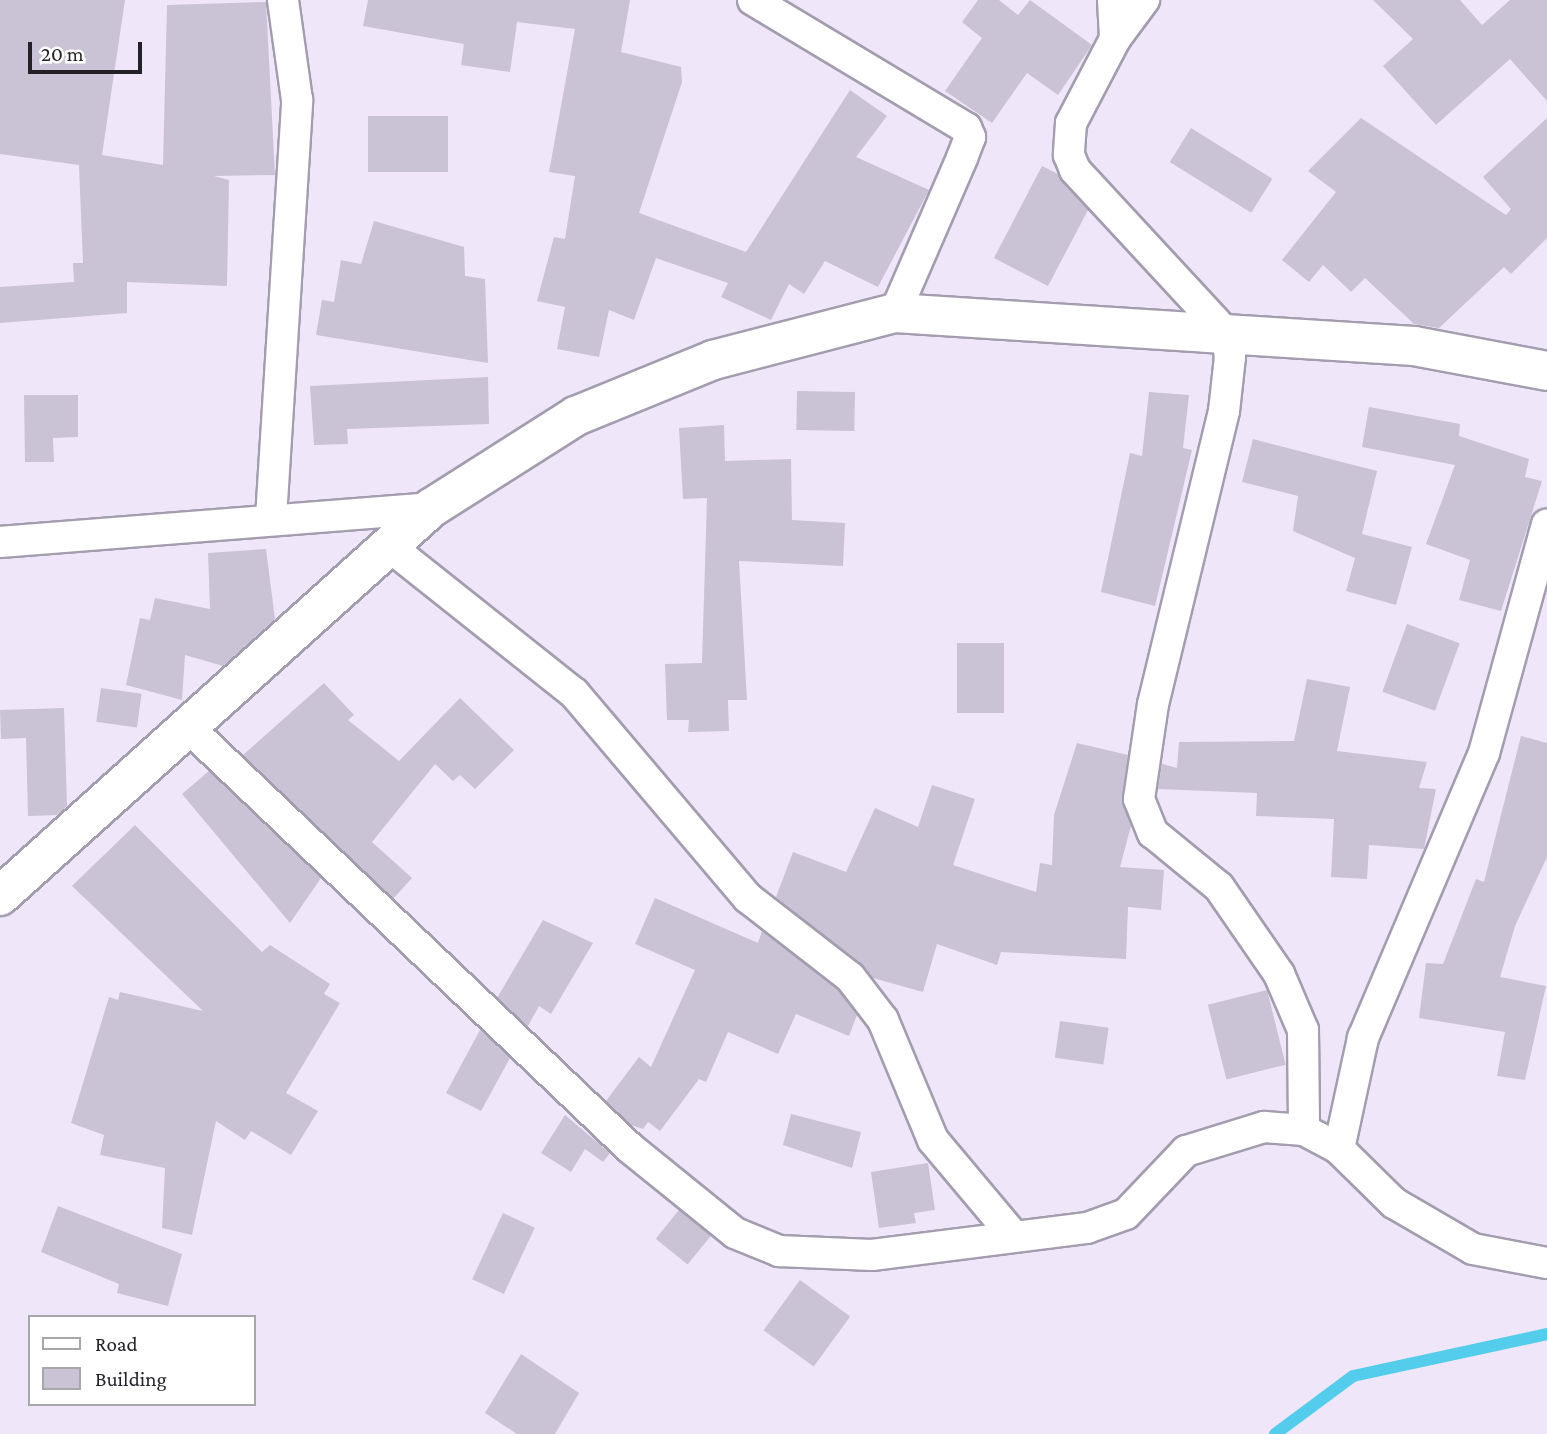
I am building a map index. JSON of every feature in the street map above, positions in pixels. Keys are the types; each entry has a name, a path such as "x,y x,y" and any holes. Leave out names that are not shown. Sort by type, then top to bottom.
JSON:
{"street":[{"path":"271,518 297,100 283,0"},
{"path":"753,0 966,128 970,137 962,158 895,313"},
{"path":"1113,0 1115,38"},
{"path":"1144,0 1115,38 1071,123 1069,155 1075,170 1227,334 1224,411 1153,704 1139,799 1153,833 1219,887 1279,974 1303,1030 1304,1130"},
{"path":"0,896 431,508 576,416 713,360 895,313 1414,346 1547,371"},
{"path":"0,542 271,518 431,508"},
{"path":"1339,1149 1363,1038 1484,753 1547,525"},
{"path":"389,546 574,693 720,870 781,928 850,978 883,1020 933,1140 1012,1234"},
{"path":"188,727 453,986 630,1148 735,1233 779,1251 831,1258 1012,1234 1087,1228 1126,1214 1186,1152 1224,1135 1264,1127 1304,1130 1339,1149 1427,1226 1473,1249 1547,1263"}],"building":[{"path":"0,0 125,0 102,155 163,165 167,5 266,2 275,175 214,176 229,180 227,286 127,282 127,313 0,323 0,287 74,282 73,263 83,263 79,165 0,154"},
{"path":"368,0 630,0 621,52 681,67 682,82 639,213 746,252 850,90 887,116 856,157 929,190 878,287 825,261 804,294 789,284 771,320 721,297 728,283 656,258 634,320 609,310 599,357 557,349 565,307 537,301 554,237 565,239 575,176 549,172 575,29 517,22 510,72 461,65 464,44 363,26"},
{"path":"978,0 999,0 1018,15 1030,0 1092,45 1058,95 1027,73 992,123 945,91 982,38 962,22"},
{"path":"1373,0 1460,0 1482,25 1510,0 1547,0 1547,101 1510,59 1436,125 1383,66 1413,39"},
{"path":"368,116 448,116 448,172 368,172"},
{"path":"1361,118 1506,215 1511,209 1483,177 1547,118 1547,238 1511,274 1504,267 1439,328 1414,324 1365,278 1351,292 1323,265 1309,282 1282,260 1336,192 1308,171"},
{"path":"1191,128 1272,179 1251,213 1170,162"},
{"path":"1042,166 1058,174 1088,210 1048,286 994,258"},
{"path":"374,221 464,247 465,276 485,279 488,363 316,335 322,300 334,302 341,260 361,264"},
{"path":"488,377 489,424 347,429 348,444 314,445 310,386"},
{"path":"797,391 855,392 854,431 796,430"},
{"path":"1149,392 1189,395 1183,448 1192,450 1155,606 1101,592 1130,453 1142,456"},
{"path":"24,395 78,395 78,437 53,438 54,462 25,462"},
{"path":"1369,407 1460,424 1459,436 1529,459 1525,477 1542,481 1501,611 1459,600 1470,560 1426,544 1455,465 1362,447"},
{"path":"724,425 725,461 791,459 792,520 845,523 843,566 739,561 747,700 728,700 729,731 688,732 689,720 667,720 665,664 702,663 707,498 683,499 679,428"},
{"path":"1253,439 1377,471 1362,534 1412,547 1396,605 1346,591 1355,558 1293,531 1298,496 1242,482"},
{"path":"266,549 275,619 223,666 185,655 182,700 126,685 140,618 150,620 155,598 210,609 208,553"},
{"path":"1407,624 1460,643 1435,711 1382,692"},
{"path":"957,643 1004,643 1004,713 957,713"},
{"path":"1307,679 1350,687 1337,751 1427,762 1419,788 1436,789 1424,849 1369,845 1367,879 1331,877 1334,819 1256,816 1257,793 1158,789 1162,764 1177,768 1179,742 1294,741"},
{"path":"324,683 354,715 348,720 399,761 460,698 514,750 475,789 460,775 453,781 435,764 372,842 412,878 393,899 243,755"},
{"path":"101,688 142,694 137,727 96,722"},
{"path":"64,708 67,806 57,815 28,816 26,738 1,739 0,710"},
{"path":"1521,736 1547,743 1547,857 1515,926 1500,977 1546,986 1525,1080 1497,1076 1505,1032 1419,1018 1426,963 1443,964 1476,879 1484,882"},
{"path":"1077,743 1128,755 1122,797 1131,826 1120,867 1164,870 1161,910 1128,907 1126,959 1001,952 997,965 937,944 923,992 873,978 776,897 793,852 846,872 875,808 918,827 932,785 975,799 953,865 1036,892 1040,863 1052,865 1054,815"},
{"path":"209,771 321,878 290,923 182,794"},
{"path":"135,825 262,952 270,945 330,984 324,994 340,1003 286,1093 318,1111 291,1155 251,1131 245,1140 216,1121 192,1235 162,1228 165,1168 100,1155 104,1135 71,1123 109,997 118,1000 120,992 203,1011 72,886"},
{"path":"655,898 758,943 762,931 837,989 857,1015 849,1036 796,1014 778,1054 728,1032 706,1082 699,1079 660,1131 648,1122 643,1129 631,1125 606,1101 639,1057 651,1067 695,970 635,944"},
{"path":"543,920 593,943 551,1014 539,1006 528,1026 497,998"},
{"path":"1267,990 1286,1065 1226,1079 1208,1005"},
{"path":"1060,1021 1109,1028 1103,1064 1055,1058"},
{"path":"480,1030 510,1058 481,1111 446,1093"},
{"path":"791,1114 861,1132 852,1168 783,1145"},
{"path":"565,1115 610,1153 603,1162 585,1149 571,1172 541,1153"},
{"path":"928,1163 935,1210 914,1213 916,1223 879,1228 871,1172"},
{"path":"58,1206 182,1254 168,1306 117,1293 119,1284 41,1252"},
{"path":"679,1210 711,1236 688,1265 656,1239"},
{"path":"503,1213 535,1228 504,1294 472,1279"},
{"path":"800,1280 850,1316 814,1367 764,1330"},
{"path":"521,1354 579,1393 555,1434 517,1434 485,1413"}],"waterway":[{"path":"1275,1434 1353,1376 1547,1334"}]}
